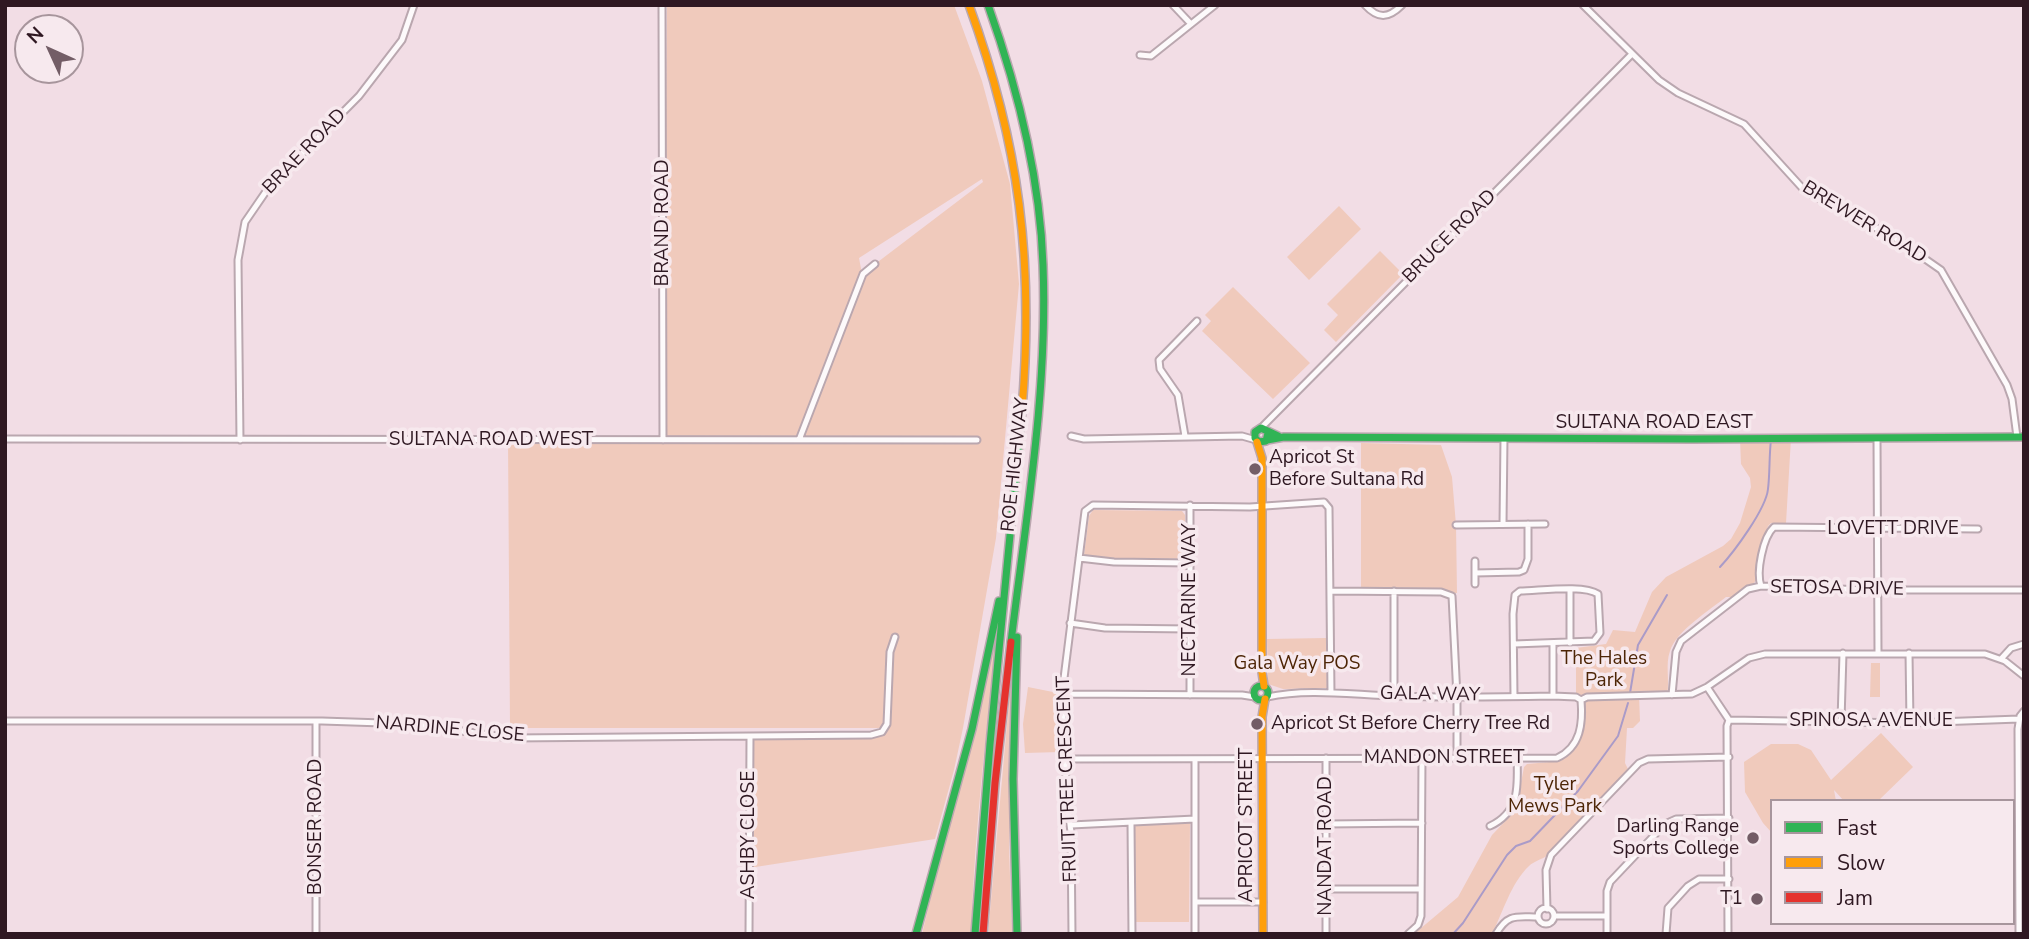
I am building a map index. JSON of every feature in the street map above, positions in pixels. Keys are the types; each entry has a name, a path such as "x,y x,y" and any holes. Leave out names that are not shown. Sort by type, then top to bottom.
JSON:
{"main road":[{"name":"ROE HIGHWAY","path":"969,5 995,81 1012,146 1026,263 1026,339 975,934"},
{"name":"ROE HIGHWAY","path":"983,934 993,805 1041,380 1045,301 1040,216 1029,142 1009,64 988,5"},
{"name":"SULTANA ROAD EAST","path":"1262,436 2020,437"},
{"name":"APRICOT STREET","path":"1262,436 1263,934"},
{"path":"916,934 972,729 1007,565"},
{"path":"1017,934 1013,779 1018,583"}],"street":[{"name":"BRAE ROAD","path":"240,440 238,260 245,222 269,187 366,87 402,40 414,5"},
{"name":"BRAND ROAD","path":"662,5 663,440"},
{"path":"1172,5 1191,24"},
{"path":"1140,55 1151,56 1215,5"},
{"path":"1364,5 1374,15 1386,16 1402,5"},
{"name":"BREWER ROAD","path":"1583,5 1659,80 1678,93 1744,124 1805,191 1895,238 1941,270 2007,385 2020,437"},
{"name":"BRUCE ROAD","path":"1262,436 1268,419 1632,54"},
{"path":"799,440 863,274 875,264"},
{"path":"1185,436 1178,395 1160,369 1159,360 1197,321"},
{"name":"SULTANA ROAD EAST","path":"1071,436 1084,439 1262,436"},
{"path":"1503,524 1504,438"},
{"path":"1877,438 1878,653"},
{"name":"SULTANA ROAD WEST","path":"5,439 976,440"},
{"name":"FRUIT TREE CRESCENT","path":"1072,934 1071,825 1067,802 1062,694 1085,511 1093,505 1250,507 1263,504 1324,502 1329,508 1331,591"},
{"name":"NECTARINE WAY","path":"1190,505 1190,695"},
{"path":"1475,573 1524,570 1528,559 1528,524"},
{"path":"1457,525 1545,524"},
{"name":"LOVETT DRIVE","path":"1761,586 1758,569 1772,528 1978,529"},
{"path":"1079,558 1114,562 1190,562"},
{"path":"1475,561 1475,584"},
{"name":"SETOSA DRIVE","path":"1672,695 1676,652 1681,641 1741,594 1761,586 1877,590 2024,590"},
{"path":"1570,590 1570,643"},
{"path":"1514,644 1594,641 1600,633 1598,594 1591,590 1570,590 1520,592 1515,595 1513,601 1514,696"},
{"path":"1331,693 1331,591 1441,592 1452,596 1457,758"},
{"path":"1394,591 1394,696"},
{"path":"1070,623 1105,628 1190,629"},
{"name":"NARDINE CLOSE","path":"5,721 316,720 413,724 509,738 872,735 882,732 888,721 890,652 895,637"},
{"path":"1553,643 1553,696"},
{"path":"2003,660 2014,648 2024,644"},
{"path":"1841,721 1843,653"},
{"path":"1909,653 1910,723"},
{"path":"1728,934 1728,723 1707,687 1749,657 1765,654 1985,654 2003,660 2024,676"},
{"name":"GALA WAY","path":"1062,694 1331,693 1457,697 1553,696 1580,699 1587,696 1692,694 1707,687"},
{"name":"MANDON STREET","path":"1066,759 1557,758 1565,754 1581,731 1580,699"},
{"path":"2019,934 2021,757 2018,729 2019,719 2024,711"},
{"name":"SPINOSA AVENUE","path":"1728,723 1910,723 2019,719"},
{"name":"BONSER ROAD","path":"316,720 316,934"},
{"name":"ASHBY CLOSE","path":"749,934 750,737"},
{"path":"1547,909 1546,870 1550,857 1635,766 1648,758 1729,757"},
{"name":"NANDAT ROAD","path":"1326,758 1326,934"},
{"path":"1408,934 1418,925 1421,916 1422,758"},
{"path":"1490,827 1504,817 1516,802 1517,758"},
{"path":"1195,759 1195,934"},
{"path":"1607,934 1607,887 1613,877 1665,824 1676,819 1729,818"},
{"path":"1071,825 1195,819"},
{"path":"1131,823 1132,934"},
{"path":"1326,824 1422,823"},
{"path":"1666,934 1668,908 1688,886 1699,879 1729,878"},
{"path":"1326,889 1422,889"},
{"path":"1195,902 1263,902"},
{"path":"1546,924 1552,921 1553,916 1547,909"},
{"path":"1538,917 1540,912 1547,909"},
{"path":"1553,916 1607,916"},
{"path":"1538,917 1546,924"},
{"path":"1496,934 1508,918 1538,917"},
{"path":"1546,924 1546,934"}],"green space":[{"path":"667,5 954,5 982,81 1010,184 1019,284 996,538 963,728 935,839 749,868 750,737 871,735 884,728 510,728 508,440 663,440","holes":["982,179 983,182 862,274 859,258"]},
{"path":"1339,206 1361,229 1309,280 1287,257"},
{"path":"1380,251 1403,274 1336,342 1324,330 1338,315 1327,304"},
{"path":"1233,287 1310,363 1273,399 1202,331 1211,321 1205,315"},
{"path":"1791,438 1786,523 1771,523 1768,526 1754,583 1732,597 1726,597 1673,643 1668,662 1667,695 1639,695 1640,721 1633,728 1627,728 1625,763 1628,769 1548,855 1531,864 1523,873 1512,889 1492,934 1414,934 1458,897 1492,835 1516,810 1524,767 1527,764 1561,761 1581,731 1581,700 1576,697 1576,648 1606,644 1613,630 1635,632 1652,592 1666,577 1731,539 1740,523 1751,487 1750,478 1741,464 1740,439"},
{"path":"1361,443 1441,445 1452,477 1457,593 1361,591"},
{"path":"1093,510 1182,511 1185,515 1186,559 1084,555 1089,516"},
{"path":"1001,604 979,810 971,934 922,934"},
{"path":"1016,625 1009,848 1012,934 988,934"},
{"name":"Gala Way POS","path":"1326,638 1327,688 1283,689 1268,684 1267,639"},
{"path":"1871,663 1880,663 1880,697 1870,697"},
{"path":"1028,687 1058,693 1060,752 1025,753 1023,724"},
{"path":"1881,733 1913,767 1880,799 1842,799 1834,790 1836,799 1770,799 1770,831 1745,792 1744,762 1771,744 1798,744 1811,750 1831,780"},
{"path":"1190,822 1189,922 1134,922 1135,825"}],"waterway":[{"path":"1720,567 1749,530 1762,508 1769,483 1771,440"},
{"path":"1630,693 1638,645 1667,595"},
{"path":"1453,934 1507,855 1516,846 1530,841 1578,791 1618,736 1628,703"}],"traffic: fast":[{"path":"988,5 1009,68 1026,133 1037,198 1043,265 1044,312 1039,407 1011,642"},
{"path":"975,934 1022,410"},
{"path":"1268,433 1266,441 1259,442 1255,438 1255,432 1261,428 1278,436"},
{"path":"1267,440 1284,437 2024,437"},
{"path":"916,934 972,729 999,601"},
{"path":"1017,637 1013,779 1017,934"},
{"path":"1261,686 1266,688 1268,693 1266,698 1261,700 1256,698 1254,693 1256,688 1261,686"}],"traffic: slow":[{"path":"969,5 1000,107 1019,204 1026,304 1022,410"},
{"path":"1257,442 1262,458 1264,686"},
{"path":"1263,934 1262,717 1265,699"}],"traffic: jam":[{"path":"983,934 995,783 1011,642"}],"place":[{"name":"Apricot St Before Sultana Rd","path":"1255,469"},
{"name":"Apricot St Before Cherry Tree Rd","path":"1257,724"},
{"name":"Darling Range Sports College","path":"1753,838"},
{"name":"T1","path":"1757,899"}],"park label":[{"name":"The Hales Park","path":"1604,670"},
{"name":"Tyler Mews Park","path":"1555,796"}]}
